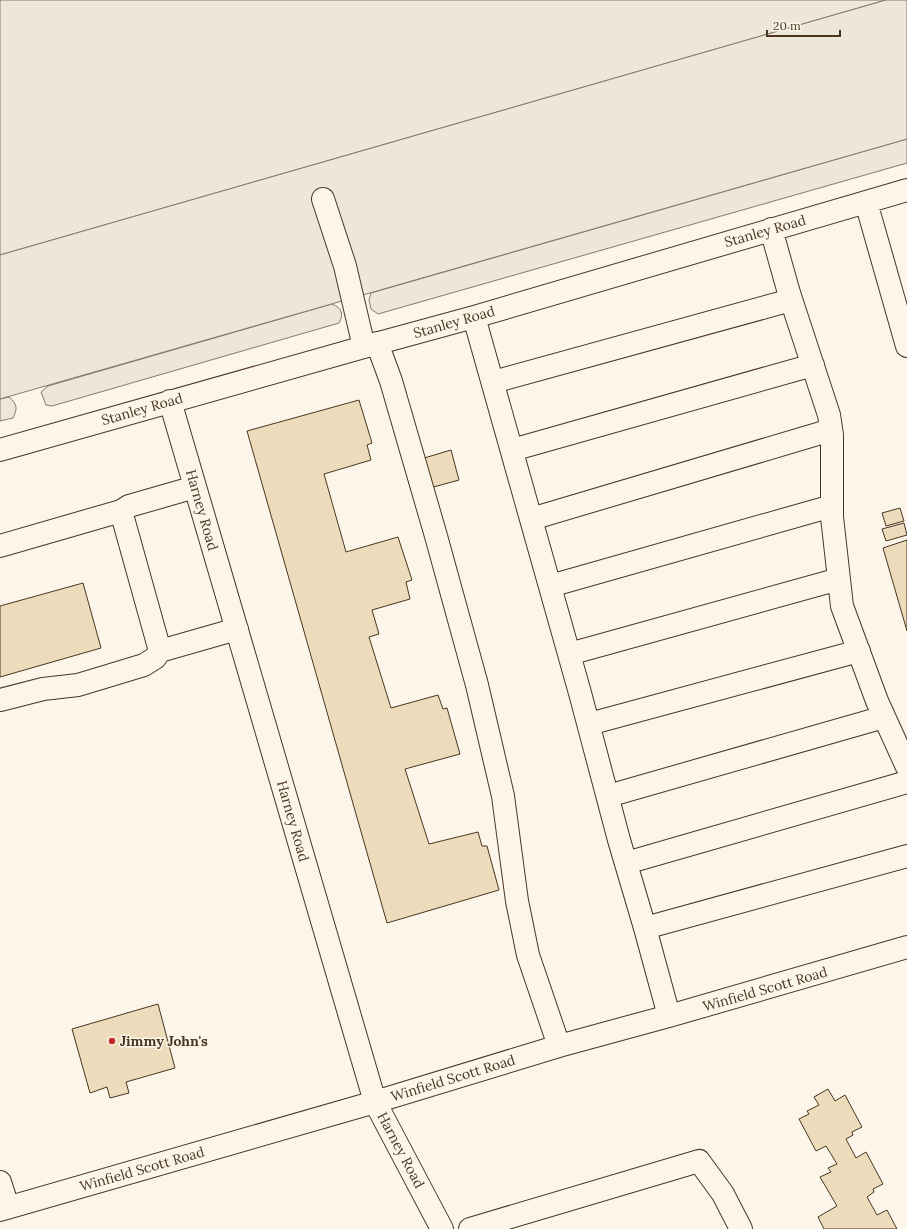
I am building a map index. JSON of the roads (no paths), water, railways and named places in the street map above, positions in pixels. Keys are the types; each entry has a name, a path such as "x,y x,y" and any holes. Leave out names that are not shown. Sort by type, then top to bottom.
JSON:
{"street":[{"name":"Stanley Road","path":"0,450 170,401 474,317 907,190"},
{"path":"323,199 371,345 393,389 436,536 477,685 503,796 517,901 528,955 558,1046"},
{"path":"866,202 907,346"},
{"path":"771,229 791,300 829,415 832,435 832,517 842,606 877,701 907,767"},
{"path":"493,382 791,300"},
{"path":"474,317 589,724 669,1016"},
{"path":"512,450 813,365"},
{"name":"Harney Road","path":"170,401 375,1102 442,1229"},
{"path":"531,519 831,430"},
{"path":"0,546 121,511 129,506 195,487"},
{"path":"550,586 832,506"},
{"path":"121,511 160,652"},
{"path":"569,654 839,579"},
{"path":"0,700 43,689 78,685 144,665 155,658 160,652 237,629"},
{"path":"589,724 859,651"},
{"path":"608,796 884,717"},
{"path":"626,863 907,782"},
{"path":"645,928 907,856"},
{"name":"Winfield Scott Road","path":"4,1209 375,1102 558,1046 669,1016 907,947"},
{"path":"470,1229 699,1161 723,1194 741,1229"},
{"path":"0,1182 4,1209"}],"place":[{"name":"Jimmy John's","path":"112,1041"}]}
